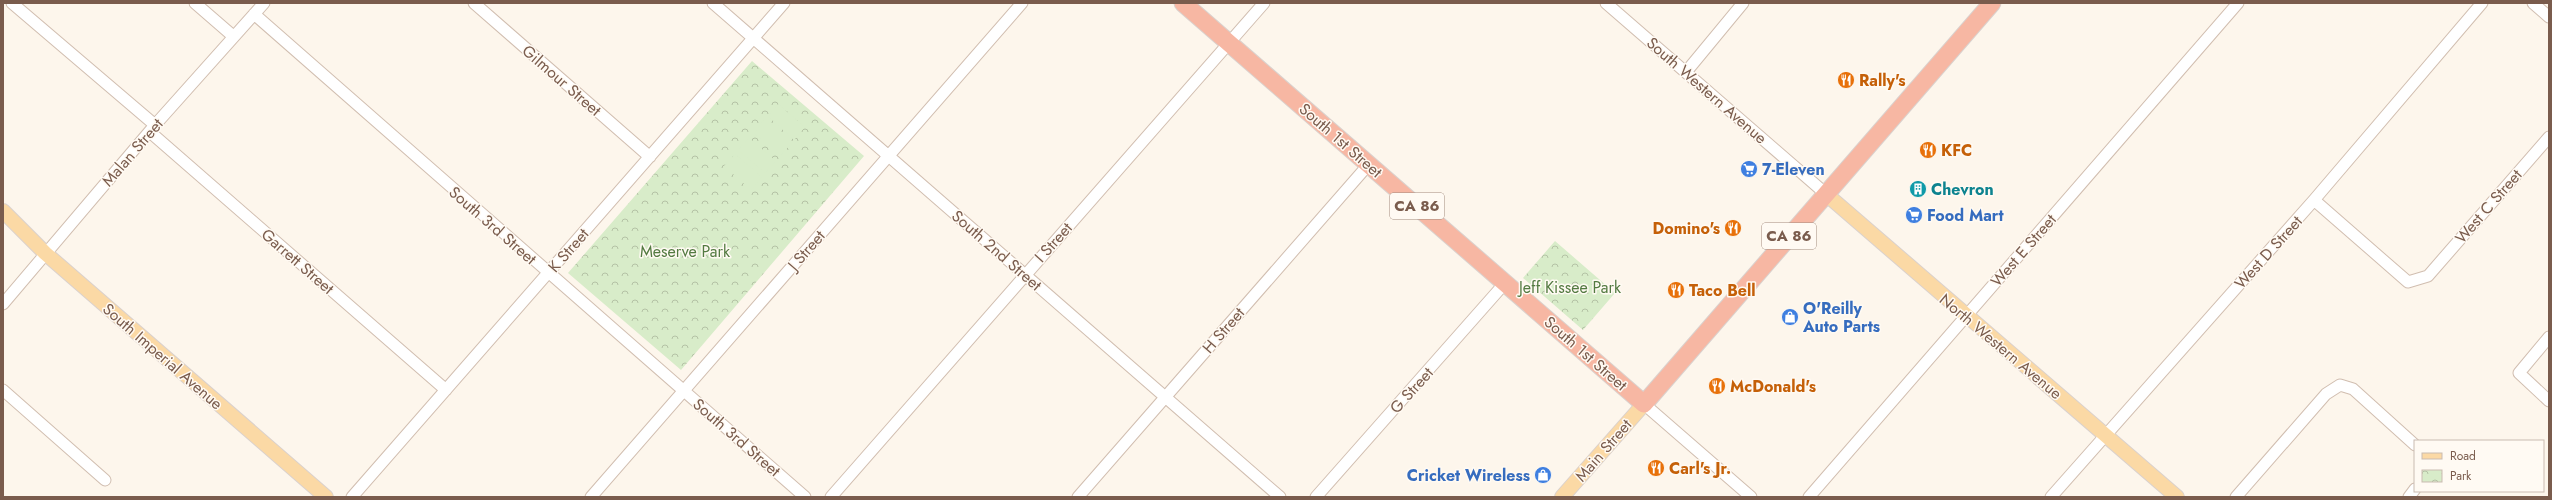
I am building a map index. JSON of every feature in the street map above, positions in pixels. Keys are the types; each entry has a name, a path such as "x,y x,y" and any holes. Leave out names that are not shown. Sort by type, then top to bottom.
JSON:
{"highway":[{"name":"South 1st Street","path":"1183,3 1644,404"},
{"name":"CA 86","path":"1644,404 1992,3"}],"main road":[{"name":"North Western Avenue","path":"1826,194 2177,497"},
{"name":"South Imperial Avenue","path":"3,211 45,253 326,497"},
{"name":"Main Street","path":"1562,497 1644,404"}],"street":[{"name":"Garrett Street","path":"12,3 446,390"},
{"path":"195,3 233,36"},
{"name":"Malan Street","path":"3,304 152,129 233,36 264,3"},
{"name":"Gilmour Street","path":"474,3 650,157"},
{"name":"South 2nd Street","path":"713,3 1280,497"},
{"name":"K Street","path":"352,497 784,3"},
{"name":"J Street","path":"591,497 1022,3"},
{"name":"I Street","path":"831,497 1024,274 1264,3"},
{"name":"South Western Avenue","path":"1606,3 1826,194"},
{"path":"1686,72 1743,3"},
{"name":"West E Street","path":"1808,497 2238,3"},
{"name":"West D Street","path":"2051,497 2105,434 2314,200 2482,3"},
{"path":"2533,3 2549,16"},
{"name":"South 3rd Street","path":"254,14 805,497"},
{"name":"West C Street","path":"2314,200 2408,282 2428,276 2549,137"},
{"name":"H Street","path":"1078,497 1369,164"},
{"name":"G Street","path":"1316,497 1505,283"},
{"path":"2549,337 2519,373 2549,401"},
{"path":"2236,497 2326,394 2340,385 2353,389 2414,444"},
{"path":"3,390 105,480"},
{"path":"1644,404 1751,497"}],"green space":[{"name":"Meserve Park","path":"752,61 864,156 681,370 568,273"},
{"path":"778,104 805,127 794,140 768,116"},
{"path":"764,120 791,144 780,156 754,133"},
{"path":"749,138 776,161 765,173 738,150"},
{"path":"735,154 762,177 751,190 724,166"},
{"name":"Jeff Kissee Park","path":"1555,241 1615,293 1583,330 1523,278"}],"place":[{"name":"Rally's","path":"1846,80"},
{"name":"KFC","path":"1928,150"},
{"name":"7-Eleven","path":"1749,169"},
{"name":"Chevron","path":"1918,189"},
{"name":"Food Mart","path":"1914,215"},
{"name":"Domino's","path":"1733,228"},
{"name":"Taco Bell","path":"1676,290"},
{"name":"O'Reilly Auto Parts","path":"1790,317"},
{"name":"McDonald's","path":"1717,386"},
{"name":"Carl's Jr.","path":"1656,468"},
{"name":"Cricket Wireless","path":"1543,475"}]}
